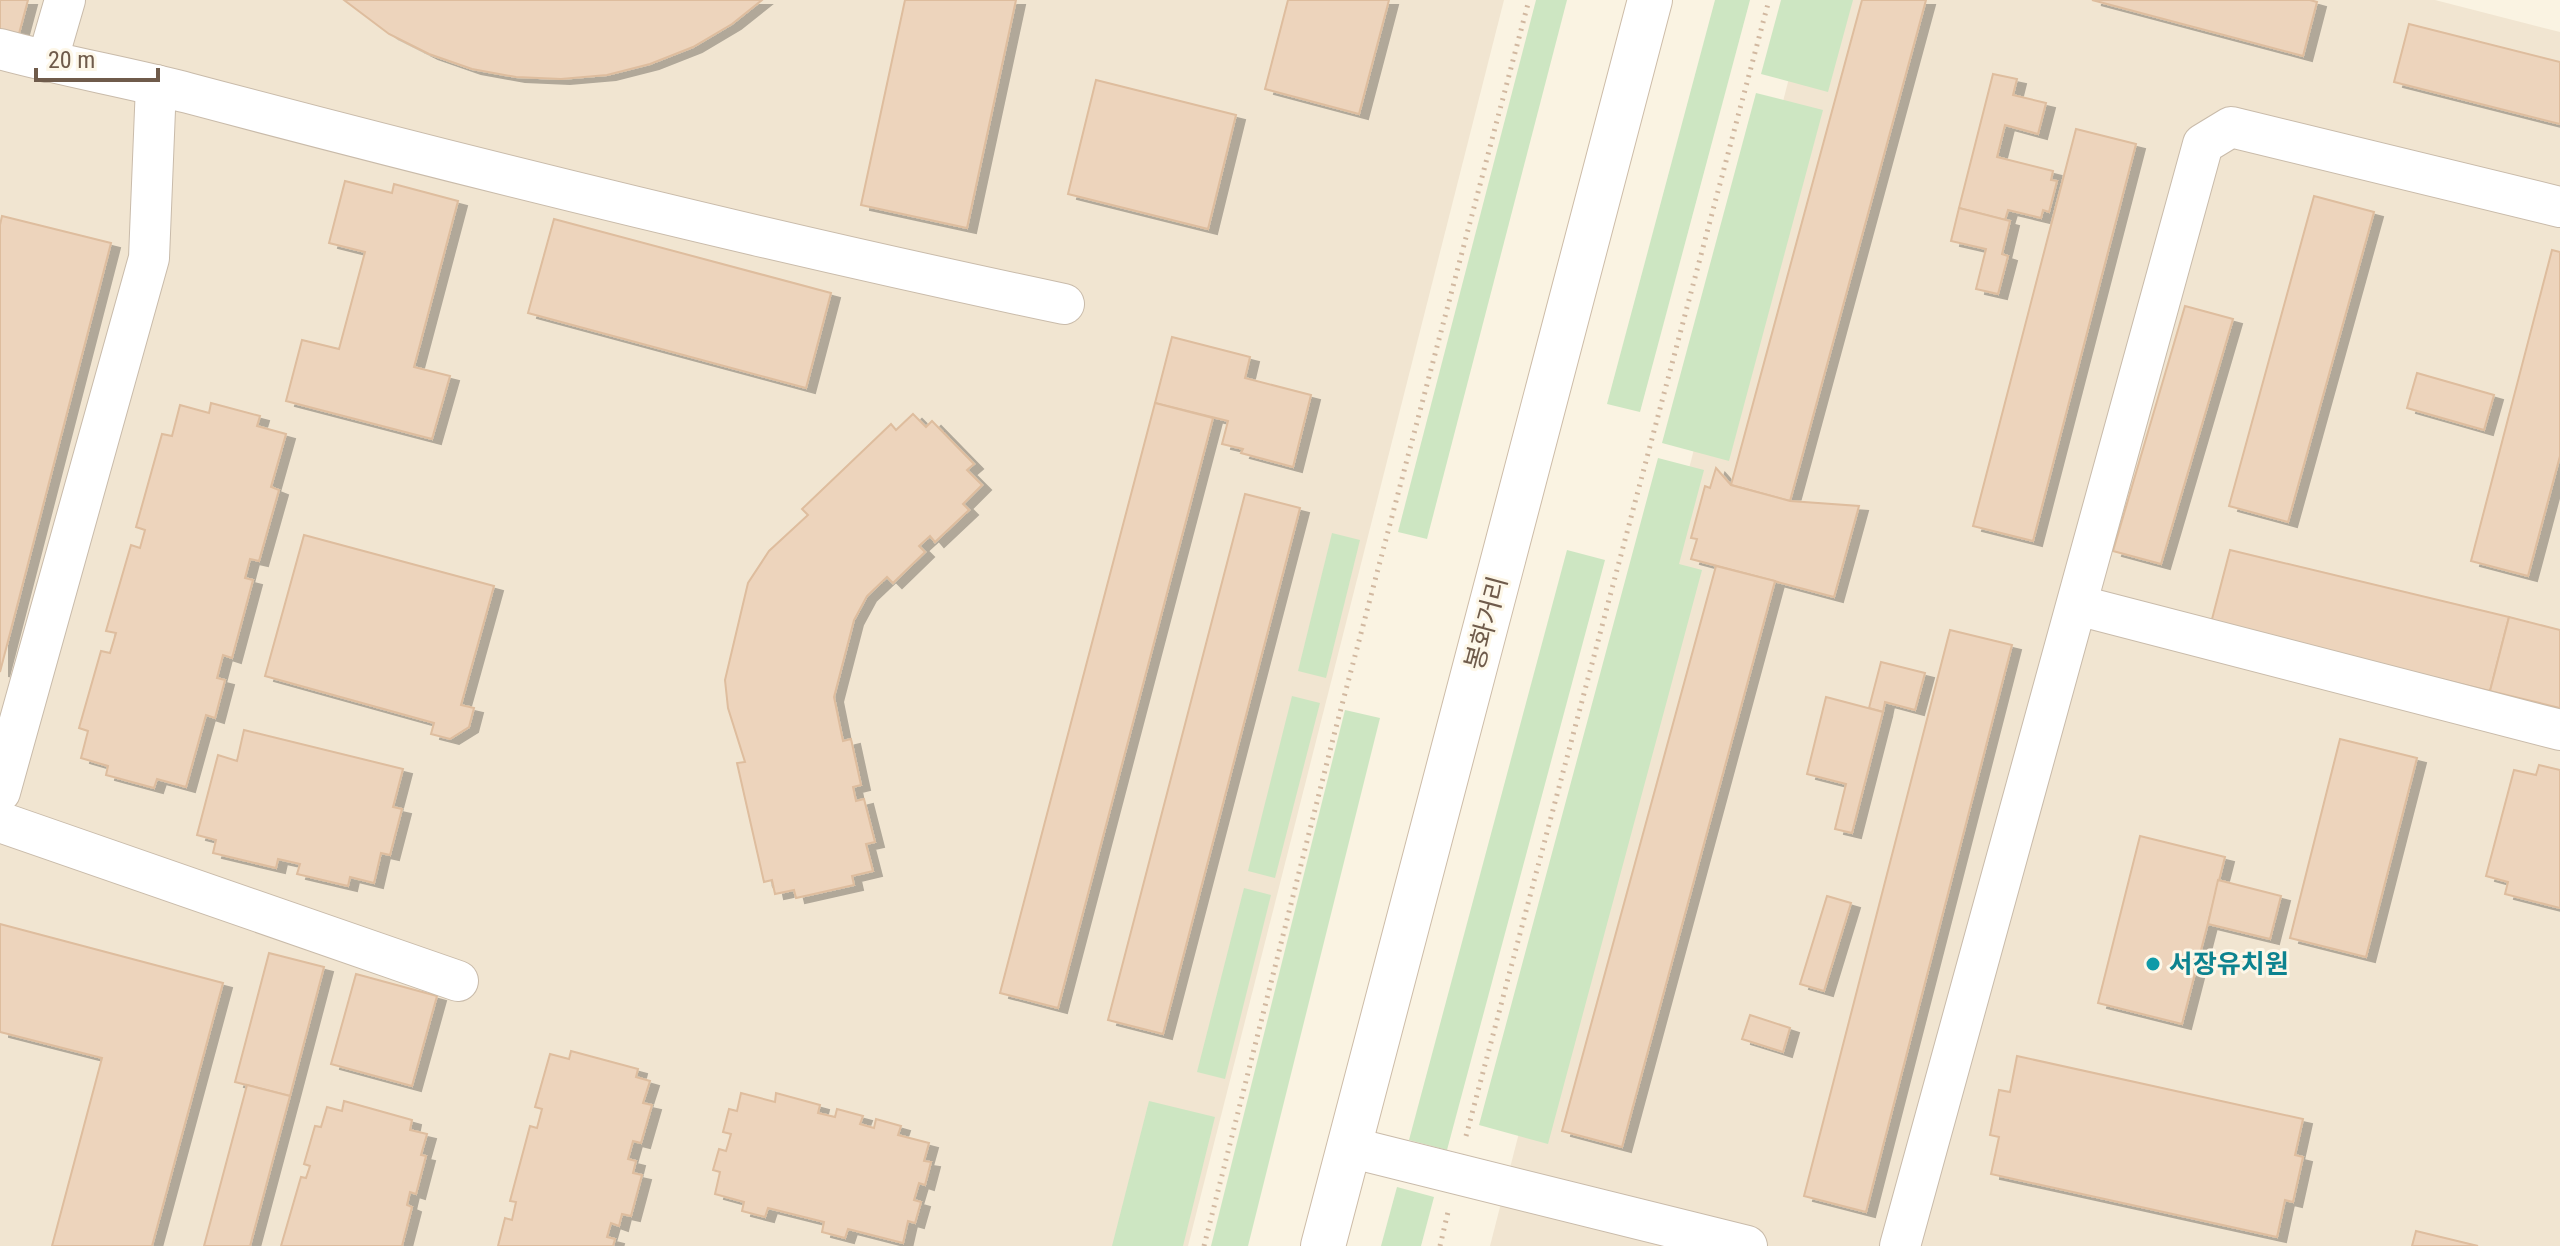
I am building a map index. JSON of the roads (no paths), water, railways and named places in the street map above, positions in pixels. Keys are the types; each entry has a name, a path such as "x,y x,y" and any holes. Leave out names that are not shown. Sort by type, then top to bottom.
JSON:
{"main road":[{"name":"봉화거리","path":"1323,1246 1650,0"}],"street":[{"path":"47,62 65,0"},
{"path":"0,49 156,85 472,168 1064,304"},
{"path":"0,792 149,258 156,85"},
{"path":"1900,1246 2203,144 2231,127 2560,207"},
{"path":"2077,605 2560,730"},
{"path":"0,822 458,981"},
{"path":"1349,1147 1747,1246"}],"place":[{"name":"서장유치원","path":"2153,964"}]}
